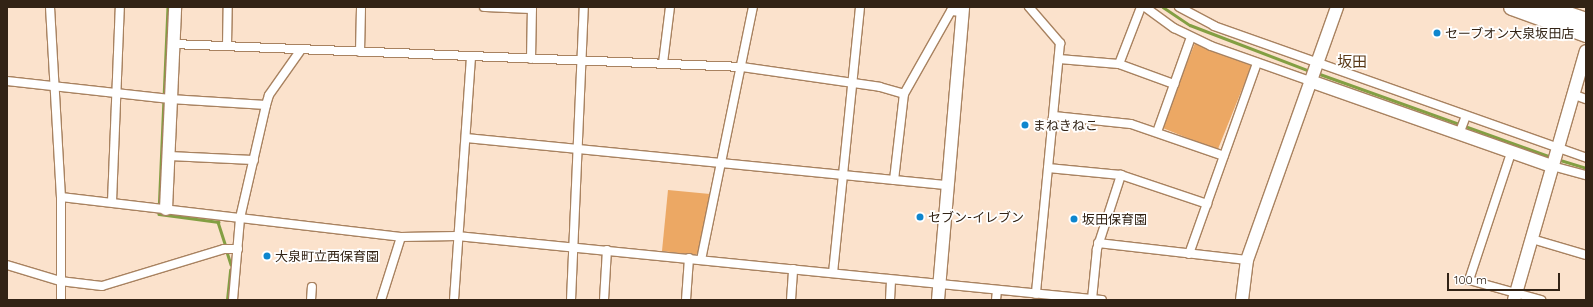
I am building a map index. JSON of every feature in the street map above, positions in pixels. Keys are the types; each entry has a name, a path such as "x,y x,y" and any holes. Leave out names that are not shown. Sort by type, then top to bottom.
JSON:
{"highway":[{"path":"1512,7 1586,34"},
{"path":"1545,7 1586,21"}],"street":[{"path":"50,7 61,198 60,300"},
{"path":"112,202 120,7"},
{"path":"166,209 174,7"},
{"path":"226,46 228,7"},
{"path":"360,52 361,7"},
{"path":"484,7 532,8 531,59"},
{"path":"571,300 584,7"},
{"path":"663,63 670,7"},
{"path":"701,260 754,7"},
{"path":"833,273 860,7"},
{"path":"1120,64 1141,7"},
{"path":"1145,7 1192,37 1257,63 1510,153 1586,175"},
{"path":"1179,7 1214,26 1557,149 1586,158"},
{"path":"1242,300 1247,260 1316,62 1337,7"},
{"path":"1033,8 1059,39 1060,59 1036,294"},
{"path":"894,180 904,94 950,11 963,10 938,300"},
{"path":"1157,132 1192,37"},
{"path":"173,44 300,51 742,67 853,83 904,94"},
{"path":"233,300 240,218 266,105 269,95 300,51"},
{"path":"1515,296 1572,94 1586,51"},
{"path":"454,300 457,236 466,138 471,57"},
{"path":"1060,59 1120,64 1174,84"},
{"path":"1189,254 1257,63"},
{"path":"7,81 54,84 170,99 266,105"},
{"path":"1572,94 1586,99"},
{"path":"1054,116 1131,124 1224,156"},
{"path":"1459,134 1466,116"},
{"path":"466,138 948,185"},
{"path":"1510,153 1468,277 1472,282 1515,296 1541,300"},
{"path":"168,156 254,160"},
{"path":"1048,168 1121,175 1207,204"},
{"path":"1092,299 1098,243 1121,175"},
{"path":"61,198 112,202 401,237 457,236 1102,300"},
{"path":"381,300 401,237"},
{"path":"1532,239 1586,255"},
{"path":"1098,243 1247,260"},
{"path":"7,266 60,281 102,286 224,249 238,249"},
{"path":"604,300 607,250"},
{"path":"686,300 689,258"},
{"path":"791,300 793,269"},
{"path":"890,300 891,280"},
{"path":"311,300 312,287"},
{"path":"996,300 997,290"}],"shaded area":[{"path":"1195,43 1252,66 1217,150 1161,127"},
{"path":"668,190 710,194 700,252 695,255 662,251"}],"waterway":[{"path":"168,7 159,214 218,222 225,244"},
{"path":"1163,7 1190,25 1310,71"},
{"path":"1317,73 1551,157"},
{"path":"1557,159 1586,168"},
{"path":"227,252 231,264"},
{"path":"227,300 230,270"}],"place":[{"name":"セーブオン大泉坂田店","path":"1437,33"},
{"name":"まねきねこ","path":"1025,125"},
{"name":"セブン-イレブン","path":"920,217"},
{"name":"坂田保育園","path":"1074,219"},
{"name":"大泉町立西保育園","path":"267,256"}],"district":[{"name":"坂田","path":"1352,62"}]}
